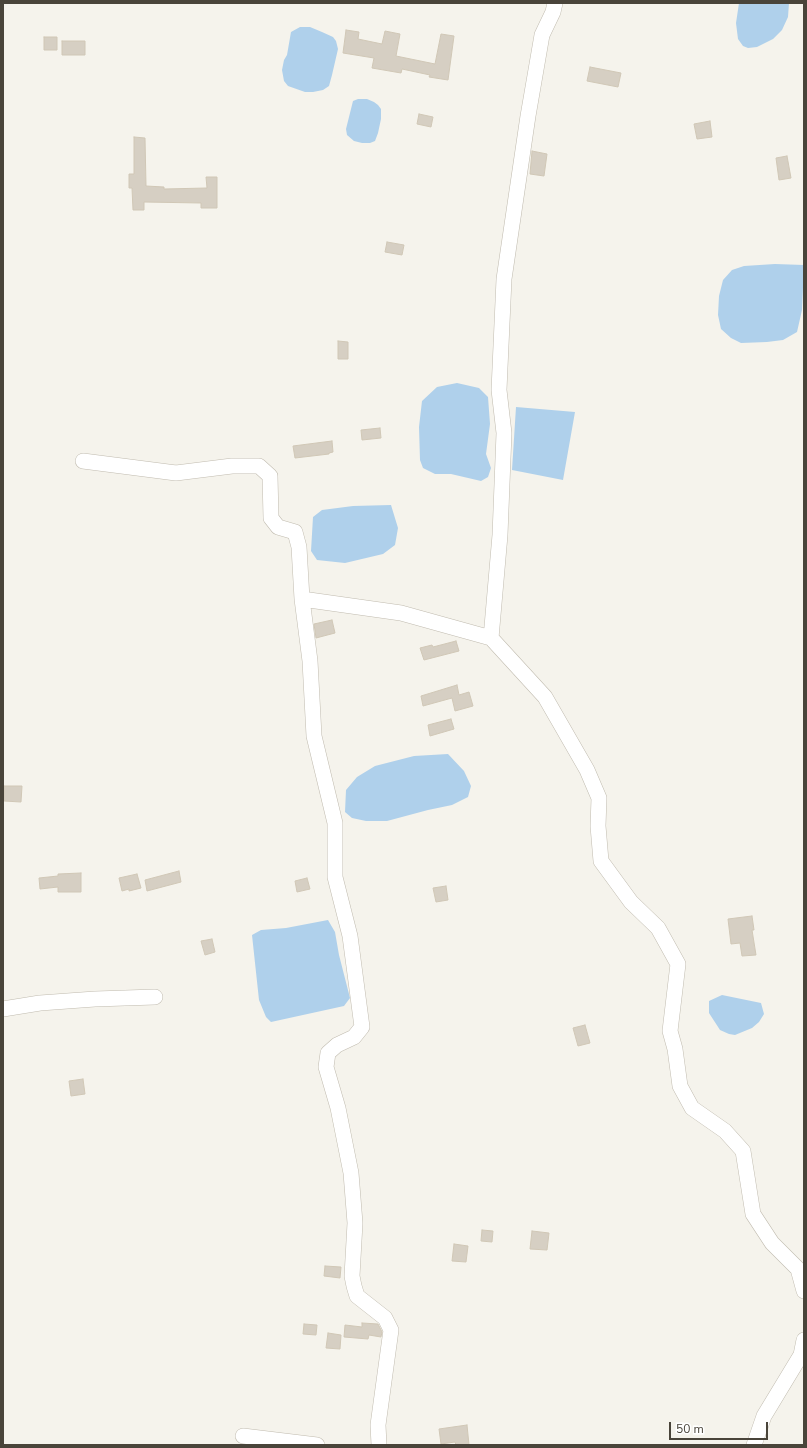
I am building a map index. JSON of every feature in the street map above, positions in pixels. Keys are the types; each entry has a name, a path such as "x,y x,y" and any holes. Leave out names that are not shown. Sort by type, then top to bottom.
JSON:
{"street":[{"path":"491,638 501,527 504,433 499,390 504,279 528,116 542,35 553,12 555,3"},
{"path":"83,462 176,473 232,466 259,466 270,476 271,518 278,527 295,532 299,547 302,599 310,661 314,736 335,822 335,877 350,936 362,1027 354,1037 337,1045 328,1053 326,1067 338,1108 351,1173 355,1223 352,1276 354,1286 357,1296 385,1318 391,1330 378,1425 379,1445"},
{"path":"302,599 401,613 491,638 545,697 587,770 599,798 598,826 601,861 631,902 658,928 678,964 670,1030 675,1049 680,1086 692,1108 725,1131 743,1151 753,1214 772,1243 798,1269 804,1291"},
{"path":"3,1008 95,999 154,997"},
{"path":"754,1445 764,1416 801,1355 804,1340"},
{"path":"243,1436 317,1445"}],"water":[{"path":"739,3 789,3 788,17 782,30 773,39 757,47 748,48 743,46 738,39 736,23"},
{"path":"300,27 310,27 333,37 336,41 338,49 332,75 329,86 323,90 305,92 288,86 284,81 282,70 284,60 287,55 291,32"},
{"path":"358,99 367,99 374,102 381,109 381,119 378,133 375,141 370,143 354,141 347,135 346,129 353,101"},
{"path":"775,264 804,265 802,310 797,332 783,340 767,342 741,343 731,338 721,329 718,315 719,296 723,280 732,270 744,266"},
{"path":"457,383 479,388 488,397 490,424 486,454 491,468 488,477 481,481 451,474 435,474 423,468 420,460 419,427 422,401 437,387"},
{"path":"516,407 575,412 563,480 512,470"},
{"path":"391,505 398,528 395,545 383,554 345,563 317,560 311,551 313,517 322,510 353,506"},
{"path":"448,754 464,771 471,786 468,797 452,805 387,821 366,821 352,818 345,812 346,790 357,777 375,766 414,756"},
{"path":"328,920 335,932 350,998 344,1006 271,1022 266,1017 259,1000 252,935 261,930 286,928"},
{"path":"722,995 761,1003 764,1014 759,1022 752,1028 735,1035 720,1030 709,1013 709,1001"}],"building":[{"path":"346,30 359,32 358,39 382,44 385,31 400,34 396,56 435,64 441,34 454,36 448,80 429,77 430,75 402,69 401,73 372,68 374,58 343,53"},
{"path":"44,37 57,37 57,50 44,50"},
{"path":"62,41 85,41 85,55 62,55"},
{"path":"590,67 621,73 618,87 587,81"},
{"path":"419,114 433,117 431,127 417,124"},
{"path":"710,121 712,137 697,139 694,124"},
{"path":"134,137 145,138 146,186 164,187 164,189 207,188 206,177 217,177 217,208 201,208 201,203 144,202 144,210 133,210 132,188 129,188 129,174 134,174"},
{"path":"532,151 547,154 544,176 530,174"},
{"path":"787,156 791,178 779,180 776,158"},
{"path":"387,242 404,245 402,255 385,252"},
{"path":"338,341 348,342 348,359 338,359"},
{"path":"380,428 381,438 362,440 361,430"},
{"path":"332,441 333,452 329,454 295,458 293,446"},
{"path":"332,620 335,633 316,638 314,624"},
{"path":"456,641 459,651 424,660 420,648 432,645 433,647"},
{"path":"457,685 459,695 469,692 473,706 455,711 452,698 423,706 421,696"},
{"path":"451,719 454,729 430,736 428,725"},
{"path":"4,786 22,786 21,802 4,801"},
{"path":"179,871 181,882 147,891 145,880"},
{"path":"81,873 81,892 58,892 58,887 40,889 39,878 58,876 58,874"},
{"path":"137,874 141,888 122,891 119,878"},
{"path":"307,878 310,889 297,892 295,881"},
{"path":"446,886 448,900 436,902 433,888"},
{"path":"752,916 754,930 752,930 756,955 742,956 740,943 731,944 728,919"},
{"path":"212,939 215,952 205,955 201,941"},
{"path":"585,1025 590,1043 578,1046 573,1028"},
{"path":"83,1079 85,1094 71,1096 69,1081"},
{"path":"482,1230 493,1231 492,1242 481,1241"},
{"path":"532,1231 549,1233 547,1250 530,1249"},
{"path":"454,1244 468,1246 466,1262 452,1261"},
{"path":"325,1266 341,1267 340,1278 324,1276"},
{"path":"362,1323 378,1324 382,1332 381,1337 369,1335 368,1339 344,1337 345,1325 362,1327"},
{"path":"304,1324 317,1325 316,1335 303,1334"},
{"path":"328,1333 341,1335 340,1349 326,1348"},
{"path":"467,1425 469,1445 456,1445 455,1442 441,1444 439,1429"}]}
